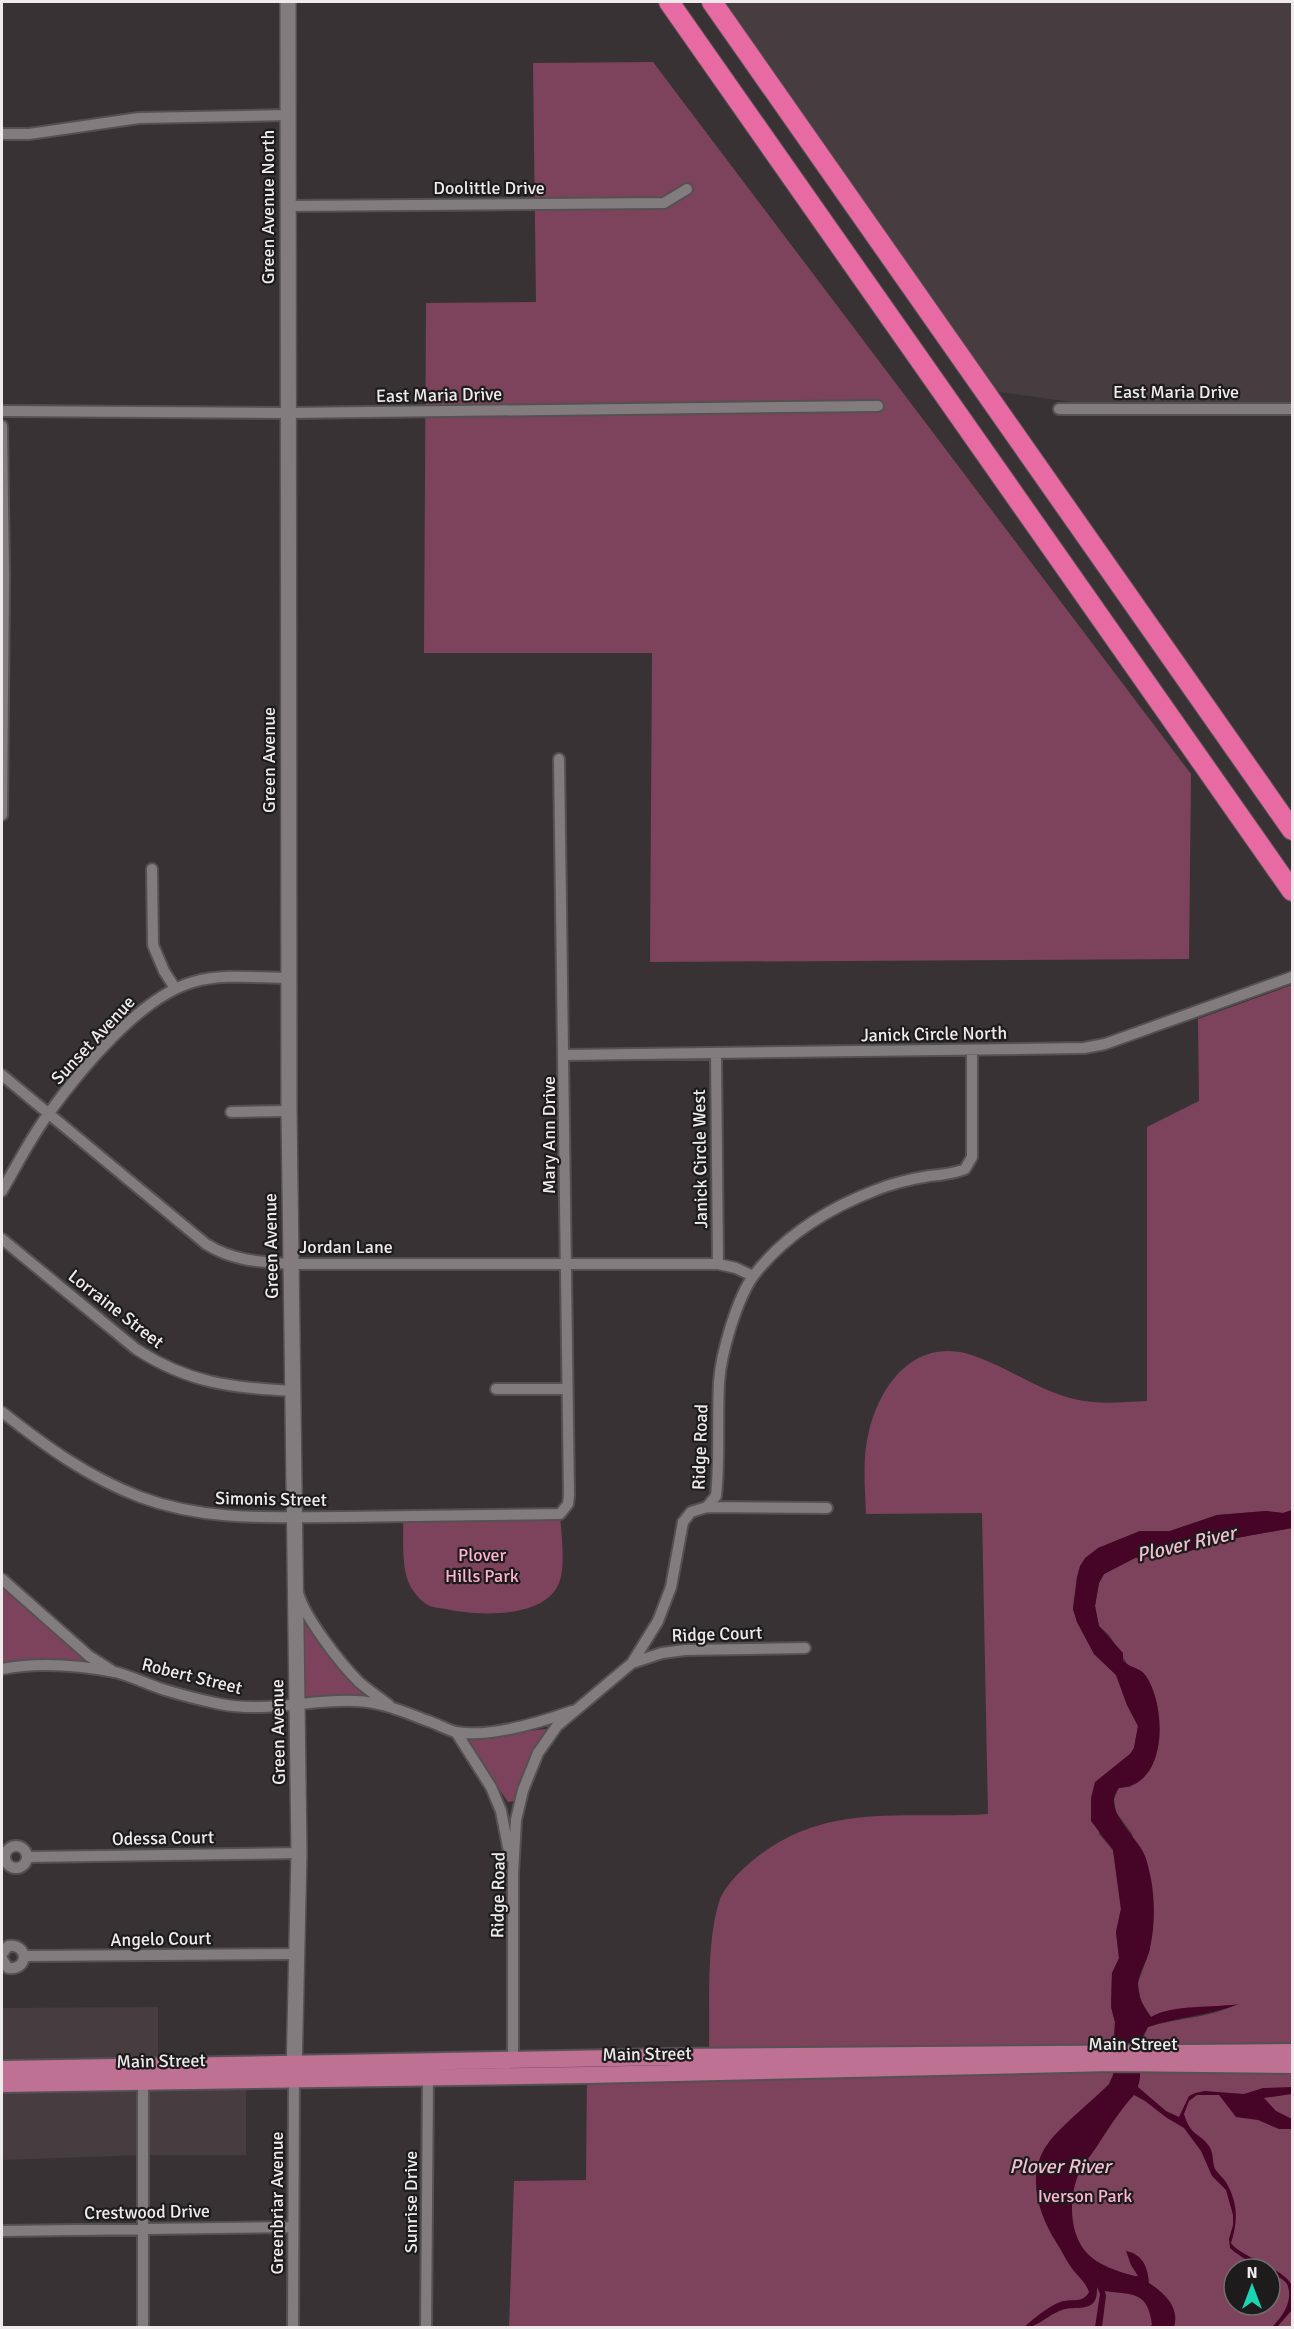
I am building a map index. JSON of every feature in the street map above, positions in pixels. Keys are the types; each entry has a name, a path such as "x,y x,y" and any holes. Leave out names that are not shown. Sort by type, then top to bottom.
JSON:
{"highway":[{"path":"669,2 1293,891"},
{"path":"712,2 1293,830"}],"main road":[{"name":"Main Street","path":"2,2084 143,2074 294,2071 513,2060 1142,2057 1293,2052"},
{"name":"Main Street","path":"294,2071 428,2077 1111,2057"},
{"name":"Main Street","path":"1142,2057 1293,2065"},
{"name":"Main Street","path":"2,2069 143,2074"}],"street":[{"name":"Green Avenue North","path":"287,413 288,2"},
{"path":"2,134 55,131 139,118 288,115"},
{"name":"Doolittle Drive","path":"287,206 664,203 687,189"},
{"name":"East Maria Drive","path":"2,411 287,413 878,406"},
{"name":"East Maria Drive","path":"1059,409 1293,409"},
{"name":"Green Avenue","path":"287,413 289,1111 299,1853 294,2071"},
{"path":"2,426 4,576 2,815"},
{"name":"Mary Ann Drive","path":"559,759 565,1055 569,1495 565,1510"},
{"path":"152,869 153,945 164,971 176,988"},
{"name":"Sunset Avenue","path":"2,1191 49,1113 121,1030 154,1000 176,988 194,982 226,977 289,978"},
{"name":"Janick Circle North","path":"565,1055 1064,1049 1106,1044 1293,977"},
{"name":"Ridge Road","path":"513,2060 513,1874 516,1820 527,1781 538,1753 557,1726 632,1663 658,1621 671,1587 683,1522 691,1512 707,1507 716,1496 719,1380 733,1319 753,1276 775,1252 808,1224 842,1204 906,1181 965,1170 972,1157 972,1050"},
{"name":"Janick Circle West","path":"716,1053 718,1264"},
{"name":"Jordan Lane","path":"2,1075 216,1251 244,1260 291,1264 718,1264 736,1268 753,1276"},
{"path":"231,1112 289,1111"},
{"name":"Lorraine Street","path":"2,1239 136,1350 154,1360 212,1383 293,1391"},
{"path":"496,1389 567,1389"},
{"name":"Simonis Street","path":"2,1412 66,1461 110,1484 143,1498 212,1515 243,1518 560,1514 565,1510"},
{"path":"707,1507 827,1508"},
{"name":"Robert Street","path":"2,1579 88,1656 117,1673 164,1690 221,1704 262,1707 350,1701 391,1707"},
{"path":"297,1584 300,1600 311,1620 349,1670 361,1684 391,1707 456,1732 479,1732 529,1726 578,1709"},
{"name":"Ridge Court","path":"632,1663 662,1653 685,1650 805,1648"},
{"name":"Robert Street","path":"2,1669 20,1665 42,1665 117,1673"},
{"path":"456,1732 491,1787 501,1811 513,1874"},
{"name":"Odessa Court","path":"28,1857 299,1853"},
{"name":"Angelo Court","path":"2,1954 8,1946 16,1946 22,1949 25,1956 23,1964 16,1968 8,1968 2,1959"},
{"name":"Angelo Court","path":"25,1956 297,1954"},
{"name":"Greenbriar Avenue","path":"293,2328 294,2071"},
{"path":"143,2074 143,2328"},
{"name":"Sunrise Drive","path":"426,2328 428,2077"},
{"name":"Crestwood Drive","path":"2,2231 293,2227"}],"shaded area":[{"path":"712,2 1292,2 1292,404 1086,404 985,390"},
{"path":"158,2007 158,2061 2,2064 2,2008"},
{"path":"246,2088 246,2155 142,2155 2,2160 2,2091"}],"green space":[{"path":"653,62 1191,774 1189,959 650,962 652,653 424,653 426,303 536,302 533,63"},
{"path":"1292,985 1292,1510 1283,1513 1266,1511 1217,1515 1170,1531 1140,1531 1098,1548 1077,1577 1073,1609 1077,1622 1094,1654 1116,1675 1138,1726 1134,1748 1130,1754 1097,1781 1099,1834 1113,1850 1121,1909 1116,1932 1119,1959 1112,1973 1111,2007 1115,2022 1113,2045 709,2049 711,1953 716,1915 720,1899 726,1889 752,1861 780,1842 808,1829 837,1821 895,1815 988,1814 982,1513 866,1514 865,1451 874,1414 882,1397 902,1370 916,1360 931,1353 949,1351 982,1359 1047,1390 1074,1399 1101,1403 1147,1401 1147,1127 1199,1101 1198,1019"},
{"name":"Plover Hills Park","path":"560,1514 561,1576 551,1595 540,1603 525,1609 492,1613 437,1608 426,1604 413,1591 408,1582 404,1564 403,1516"},
{"path":"1292,1528 1292,2044 1140,2045 1148,2027 1214,2013 1235,2005 1183,2009 1151,2017 1141,2002 1138,1983 1150,1949 1132,1834 1116,1812 1114,1799 1119,1787 1130,1787 1154,1760 1129,1667 1109,1635 1099,1626 1095,1606 1099,1583 1104,1574 1135,1558 1184,1553 1220,1541"},
{"path":"2,1579 117,1673 76,1667 2,1669"},
{"path":"308,1623 351,1681 367,1697 304,1697 302,1627"},
{"path":"545,1729 548,1731 527,1765 515,1801 508,1802 467,1742 468,1739"},
{"name":"Iverson Park","path":"1292,2065 1292,2327 509,2328 514,2181 586,2180 587,2075"}],"water":[{"name":"Plover River","path":"1292,1510 1292,1528 1220,1541 1184,1553 1135,1558 1104,1574 1099,1583 1095,1606 1099,1626 1123,1653 1123,1661 1146,1676 1158,1706 1159,1743 1155,1760 1147,1774 1135,1784 1119,1788 1114,1796 1117,1814 1145,1856 1152,1887 1153,1931 1149,1952 1139,1979 1140,1997 1151,2017 1182,2008 1239,2004 1148,2027 1140,2041 1138,2087 1166,2111 1179,2117 1189,2096 1195,2093 1205,2091 1244,2094 1263,2088 1292,2087 1292,2094 1264,2098 1276,2111 1292,2119 1292,2129 1279,2129 1258,2120 1236,2117 1219,2095 1197,2095 1189,2101 1184,2114 1189,2127 1209,2146 1215,2169 1231,2191 1236,2220 1231,2243 1250,2257 1242,2257 1230,2248 1229,2239 1233,2215 1226,2190 1212,2176 1201,2151 1184,2128 1134,2095 1120,2111 1082,2167 1074,2187 1073,2222 1080,2243 1086,2252 1102,2264 1138,2276 1126,2251 1137,2255 1144,2262 1149,2283 1166,2296 1173,2307 1174,2327 1148,2327 1152,2325 1150,2314 1143,2300 1131,2295 1105,2291 1102,2327 1095,2327 1100,2294 1097,2287 1096,2299 1091,2305 1062,2310 1034,2325 1023,2328 1054,2305 1081,2299 1089,2292 1071,2267 1044,2218 1037,2193 1037,2167 1049,2142 1069,2120 1109,2084 1113,2075 1115,2022 1111,2007 1112,1973 1119,1958 1116,1932 1121,1909 1113,1850 1091,1821 1091,1798 1095,1782 1130,1754 1134,1748 1138,1726 1116,1675 1094,1654 1077,1622 1073,1609 1080,1566 1085,1558 1098,1548 1140,1531 1170,1531 1217,1515 1266,1511 1283,1513"},
{"name":"Plover River","path":"1282,2275 1293,2289 1292,2310 1277,2327 1272,2327 1282,2317 1288,2302 1289,2290"}]}
